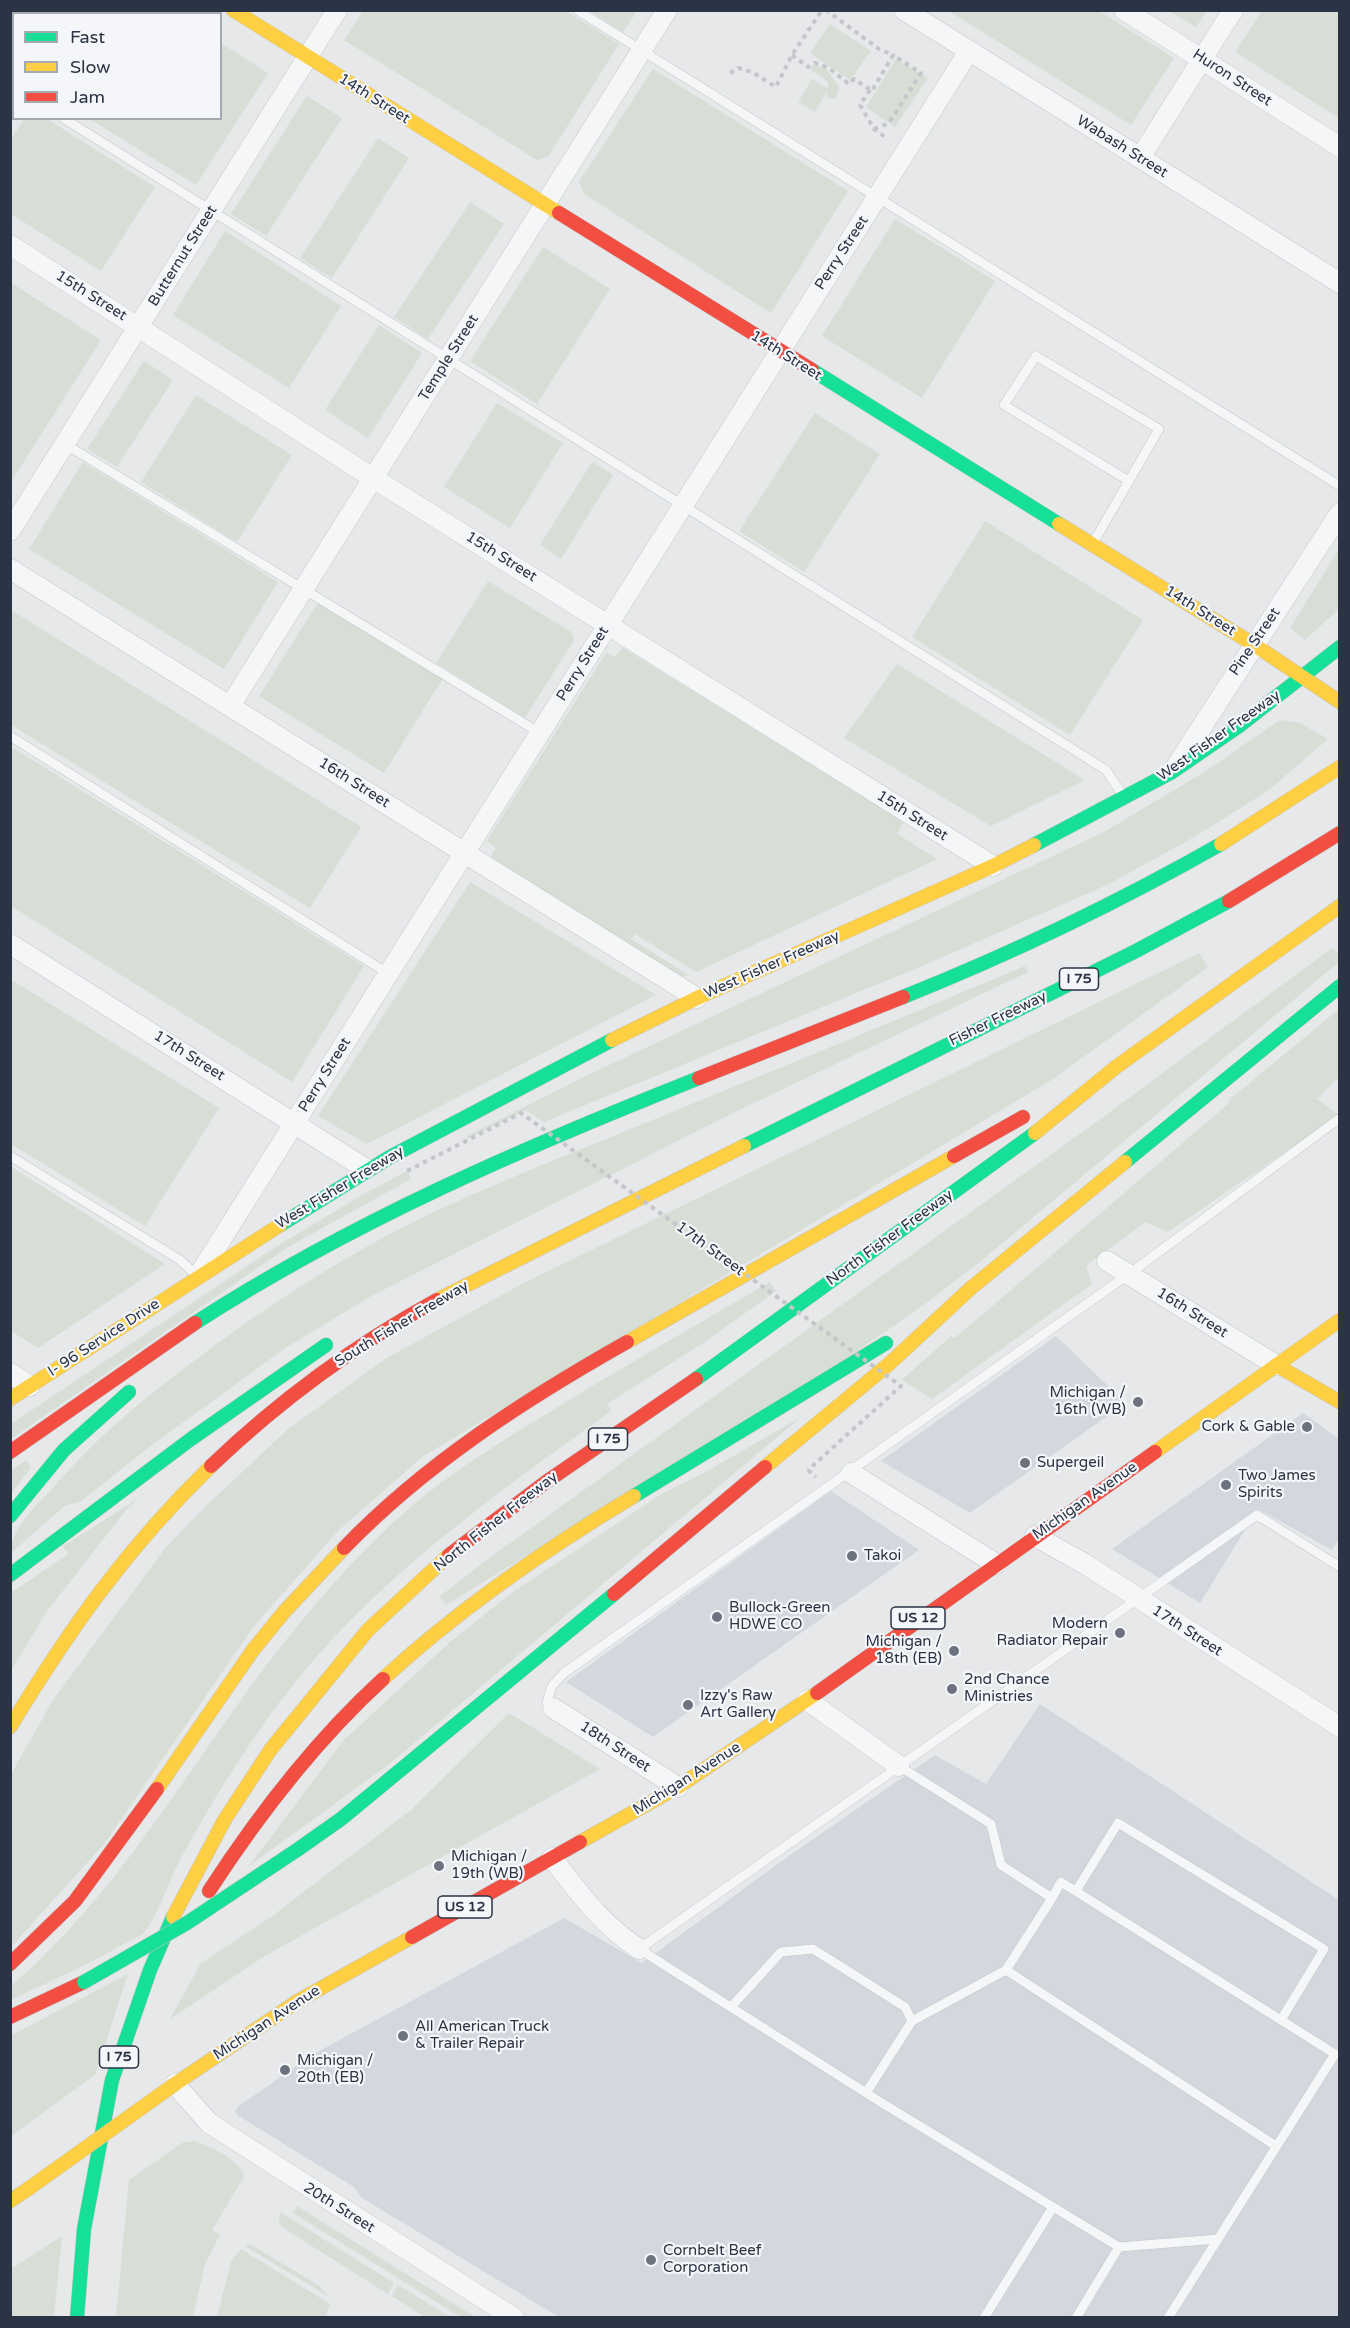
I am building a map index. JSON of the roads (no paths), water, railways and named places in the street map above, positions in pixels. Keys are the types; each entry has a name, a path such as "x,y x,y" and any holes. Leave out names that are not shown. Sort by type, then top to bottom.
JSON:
{"main road":[{"name":"14th Street","path":"233,10 779,352 1253,644 1340,702"},
{"name":"West Fisher Freeway","path":"198,1276 366,1169 537,1078 697,998 993,866 1125,799 1172,772 1340,647"},
{"path":"10,1452 239,1295 410,1201 505,1158 1046,936 1221,844 1340,767"},
{"name":"Fisher Freeway","path":"810,1111 1218,908 1340,833"},
{"name":"I 75","path":"1116,1067 1340,906"},
{"path":"10,2017 84,1982 187,1923 342,1819 889,1364 971,1288 1340,986"},
{"path":"1056,1098 1116,1067"},
{"name":"North Fisher Freeway","path":"84,2229 111,2080 150,1970 183,1894 225,1819 271,1749 368,1630 450,1554 546,1482 706,1372 1056,1118 1116,1067"},
{"path":"10,1964 75,1901 122,1840 253,1650 284,1611 347,1545 421,1476 542,1390 1037,1109"},
{"path":"702,1151 810,1111"},
{"name":"South Fisher Freeway","path":"10,1727 95,1596 171,1506 245,1436 301,1389 355,1349 415,1312 487,1273 810,1111"},
{"path":"174,1356 300,1262"},
{"name":"I- 96 Service Drive","path":"10,1399 198,1276"},
{"path":"178,1947 229,1858 272,1799 319,1743 445,1625 500,1582 570,1536 833,1377 971,1288"},
{"name":"Michigan Avenue","path":"10,2201 206,2062 298,2001 678,1787 807,1700 1340,1320"},
{"path":"10,1575 266,1384 341,1336"},
{"path":"1276,1365 1340,1402"},
{"path":"10,1516 64,1450 140,1382"},
{"path":"118,2143 128,2101"},
{"path":"84,2229 108,2183"},
{"name":"I 75","path":"77,2318 84,2229"}],"street":[{"name":"Butternut Street","path":"10,531 337,10"},
{"name":"Temple Street","path":"230,706 667,10"},
{"name":"Wabash Street","path":"904,10 1340,283"},
{"name":"Huron Street","path":"1124,10 1340,147"},
{"path":"1140,158 1233,10"},
{"name":"Perry Street","path":"198,1276 969,51"},
{"name":"15th Street","path":"10,245 373,478 993,866"},
{"name":"Pine Street","path":"1172,772 1340,513"},
{"name":"16th Street","path":"10,569 697,998"},
{"name":"17th Street","path":"10,944 366,1169"},
{"name":"16th Street","path":"1107,1262 1276,1365"},
{"path":"10,1373 30,1386"},
{"path":"851,1473 996,1564"},
{"name":"17th Street","path":"1035,1536 1085,1564 1340,1727"},
{"path":"807,1700 900,1766"},
{"name":"18th Street","path":"553,1708 678,1787"},
{"path":"552,1858 597,1915 614,1932 639,1949"},
{"name":"20th Street","path":"175,2084 209,2123 514,2318"}],"lane":[{"path":"577,10 1340,486"},
{"path":"66,120 1106,770 1125,799"},
{"path":"1092,545 1129,481 1159,429 1036,356 1004,405 1129,481"},
{"path":"65,444 540,733"},
{"path":"10,736 389,974"},
{"path":"553,1708 547,1702 548,1694 564,1673 851,1473 1129,1274 1340,1118"},
{"path":"10,1156 180,1260 198,1276"},
{"path":"1218,2239 1119,2247 866,2093 639,1949 1257,1515 1340,1567"},
{"path":"900,1766 991,1824 1001,1865 1052,1898"},
{"path":"1076,1891 1118,1823 1324,1949 1281,2020"},
{"path":"866,2093 912,2021 1006,1970 1061,1882 1335,2054 1168,2318"},
{"path":"731,2007 781,1953 813,1948 905,2007 912,2021"},
{"path":"1006,1970 1276,2146"},
{"path":"984,2318 1053,2207"},
{"path":"1076,2318 1119,2247"}],"place":[{"name":"Michigan / 16th (WB)","path":"1138,1402"},
{"name":"Cork & Gable","path":"1307,1427"},
{"name":"Supergeil","path":"1025,1463"},
{"name":"Two James Spirits","path":"1226,1485"},
{"name":"Takoi","path":"852,1556"},
{"name":"Bullock-Green HDWE CO","path":"717,1617"},
{"name":"Modern Radiator Repair","path":"1120,1633"},
{"name":"Michigan / 18th (EB)","path":"954,1651"},
{"name":"2nd Chance Ministries","path":"952,1689"},
{"name":"Izzy's Raw Art Gallery","path":"688,1705"},
{"name":"Michigan / 19th (WB)","path":"439,1866"},
{"name":"All American Truck & Trailer Repair","path":"403,2036"},
{"name":"Michigan / 20th (EB)","path":"285,2070"},
{"name":"Cornbelt Beef Corporation","path":"651,2260"}]}
